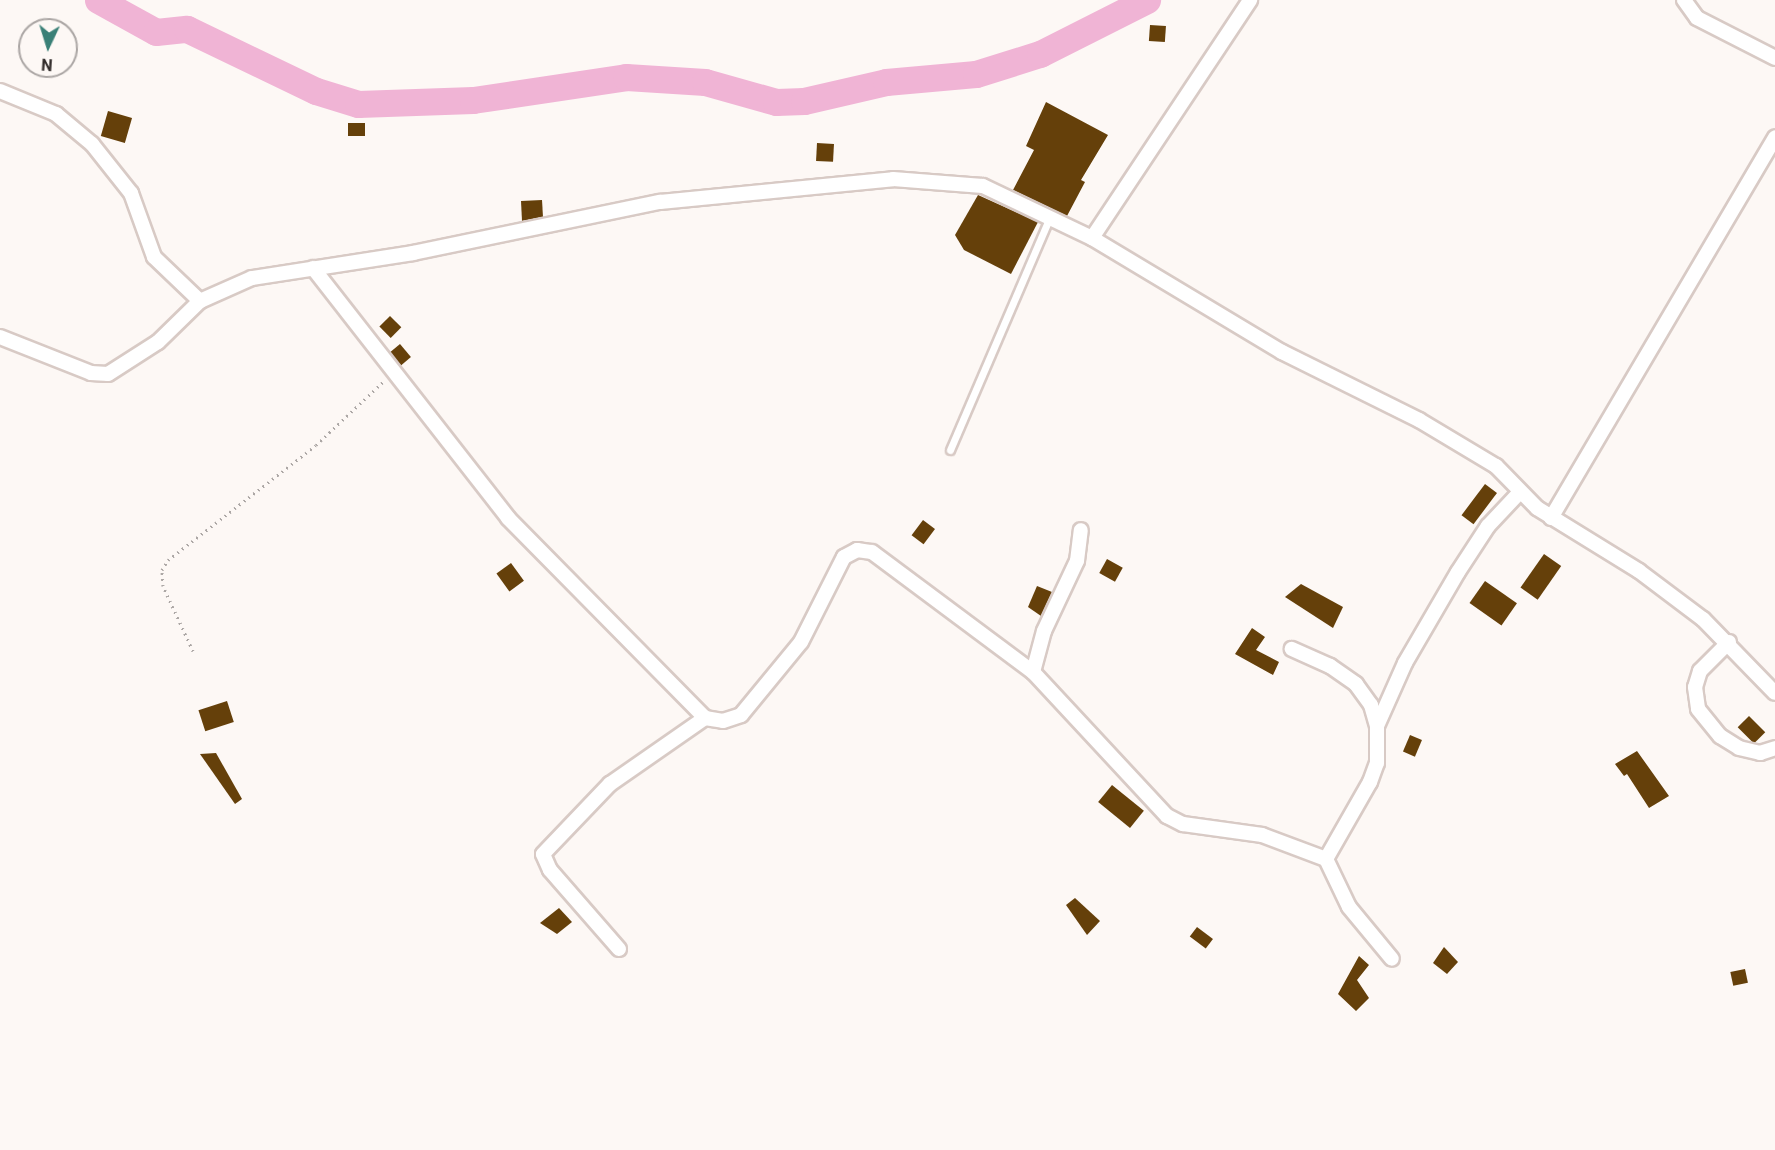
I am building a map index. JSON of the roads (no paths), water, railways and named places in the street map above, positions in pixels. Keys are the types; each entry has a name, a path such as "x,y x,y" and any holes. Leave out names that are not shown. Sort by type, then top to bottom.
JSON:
{"street":[{"path":"1092,238 1250,0"},
{"path":"1684,0 1697,18 1775,58"},
{"path":"0,91 56,114 92,144 131,193 154,257 200,301"},
{"path":"1551,518 1775,137"},
{"path":"0,337 91,373 108,374 158,342 200,301 236,282 413,253 660,202 844,182 972,184 1050,217 1092,238 1282,352 1419,420 1503,472 1519,493 1551,518 1639,571 1729,642 1775,693"},
{"path":"313,268 508,518 705,718 723,721 741,715 801,642 844,557 857,550 872,552 893,564 1033,672 1167,816 1183,824 1262,835 1326,859 1349,907 1392,959"},
{"path":"1377,726 1405,663 1458,572 1488,526 1519,493"},
{"path":"1033,672 1044,631 1077,561 1081,530"},
{"path":"1729,642 1700,670 1695,687 1698,709 1720,736 1739,748 1760,753 1775,748"},
{"path":"1292,650 1330,666 1356,684 1371,705 1377,726 1377,763 1370,782 1326,859"},
{"path":"619,949 550,870 543,854 610,784 705,718"}],"lane":[{"path":"950,450 1050,217"}],"waterway":[{"path":"98,0 156,32 187,29 316,91 358,104 473,100 626,77 705,82 776,102 804,101 886,82 976,74 1040,54 1147,0"}]}
